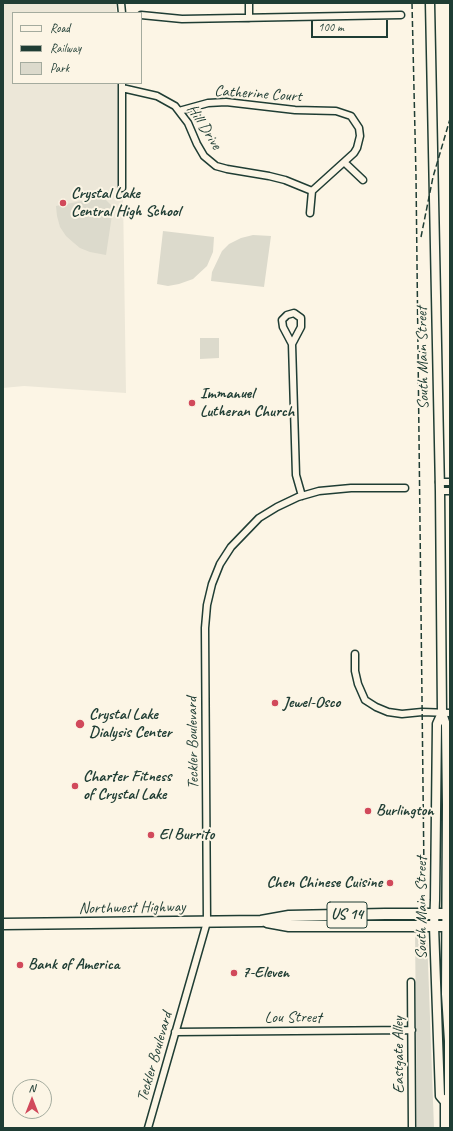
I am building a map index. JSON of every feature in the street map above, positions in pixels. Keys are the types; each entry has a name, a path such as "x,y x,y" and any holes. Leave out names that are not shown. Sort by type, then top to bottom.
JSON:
{"main road":[{"name":"Northwest Highway","path":"3,924 261,921 289,916 449,914"},
{"name":"Northwest Highway","path":"261,921 289,926 448,926"}],"street":[{"path":"249,3 249,18"},
{"name":"South Main Street","path":"430,3 439,482 446,713 446,867 449,914 446,994 449,1041 449,1096 445,1128"},
{"path":"142,15 182,19 401,15"},
{"path":"122,86 122,188"},
{"name":"Hill Drive","path":"122,86 157,96 175,106 188,123 204,156 216,166 285,180 312,191"},
{"name":"Catherine Court","path":"179,111 208,103 226,102 295,110 336,111 351,116 358,128 360,136 357,148 344,162"},
{"path":"310,213 312,191 344,162 363,180"},
{"path":"292,344 302,327 301,318 294,313 287,315 282,320 283,327 292,344 296,475 302,496"},
{"path":"439,482 450,482"},
{"name":"Teckler Boulevard","path":"148,1128 206,922 204,659 207,605 212,584 220,564 231,547 259,518 277,507 302,496 319,491 351,488 405,488"},
{"path":"440,491 450,491"},
{"path":"355,654 355,671 358,684 366,700 376,707 388,712 402,714 422,712 446,713"},
{"name":"South Main Street","path":"446,713 437,724 436,900 434,926 440,1096 448,1102"},
{"name":"Eastgate Alley","path":"411,982 412,1128"},
{"name":"Lou Street","path":"175,1032 412,1030"}],"shaded area":[{"name":"Crystal Lake Central High School","path":"3,3 116,3 116,12 12,12 12,84 119,84 123,196 126,393 24,386 3,388"}],"green space":[{"path":"97,198 106,200 112,208 106,255 90,252 80,248 66,236 60,227 57,216 56,206"},
{"path":"163,231 214,237 213,252 207,266 193,279 168,286 157,284"},
{"path":"253,235 271,236 264,287 211,281 212,272 222,251 229,244 241,238"},
{"path":"200,338 219,338 219,358 200,359"},
{"path":"415,931 424,931 427,935 434,1128 417,1128"}],"railway":[{"path":"412,3 416,176 424,872"},
{"path":"421,237 433,177 450,119"}],"place":[{"name":"Crystal Lake Central High School","path":"63,203"},
{"name":"Immanuel Lutheran Church","path":"192,403"},
{"name":"Jewel-Osco","path":"275,703"},
{"name":"Crystal Lake Dialysis Center","path":"80,724"},
{"name":"Charter Fitness of Crystal Lake","path":"75,786"},
{"name":"Burlington","path":"368,811"},
{"name":"El Burrito","path":"151,835"},
{"name":"Chen Chinese Cuisine","path":"390,883"},
{"name":"Bank of America","path":"20,965"},
{"name":"7-Eleven","path":"234,973"}]}
